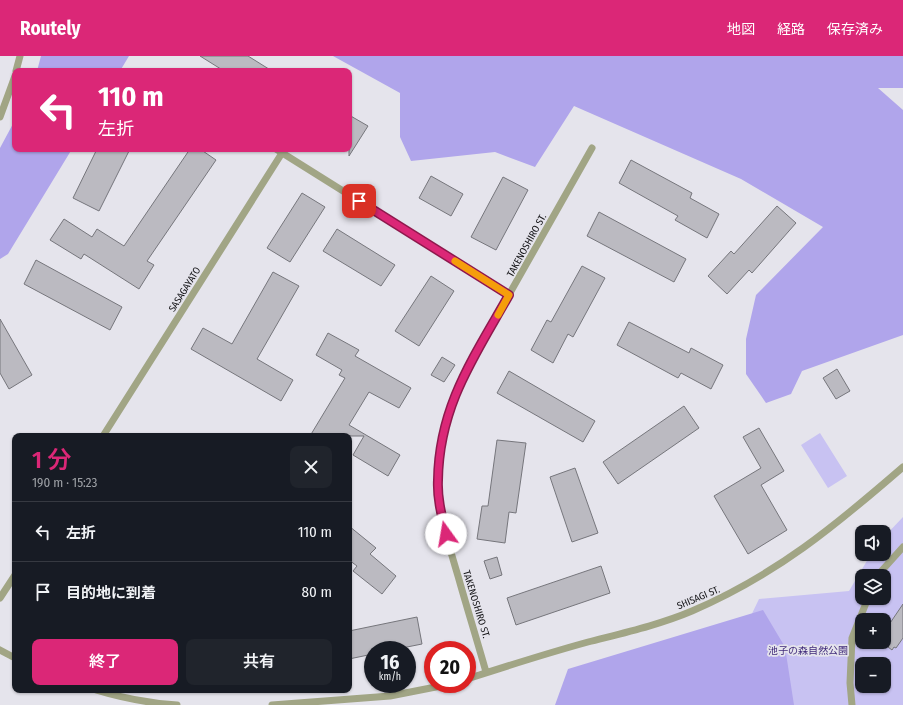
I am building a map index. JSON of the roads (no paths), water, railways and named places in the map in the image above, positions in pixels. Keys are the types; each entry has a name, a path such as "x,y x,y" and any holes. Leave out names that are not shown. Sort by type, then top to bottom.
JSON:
{"lane":[{"path":"17,68 20,56"},
{"path":"0,117 12,84"},
{"name":"TAKENOSHIRO ST.","path":"486,672 448,545 441,513 438,481 441,445 451,405 463,376 592,148"},
{"name":"SASAGAYATO","path":"105,433 278,152"},
{"path":"281,152 509,295"},
{"name":"SHISAGI ST.","path":"476,676 651,626 691,612 739,590 786,561 819,538 903,467"},
{"path":"883,569 903,547"},
{"path":"0,598 12,580"},
{"path":"852,705 850,683 852,638 865,605"},
{"path":"0,650 12,656"},
{"path":"272,705 390,696 424,689"},
{"path":"109,693 153,703 177,705"}],"park label":[{"name":"池子の森自然公園","path":"808,650"}]}
